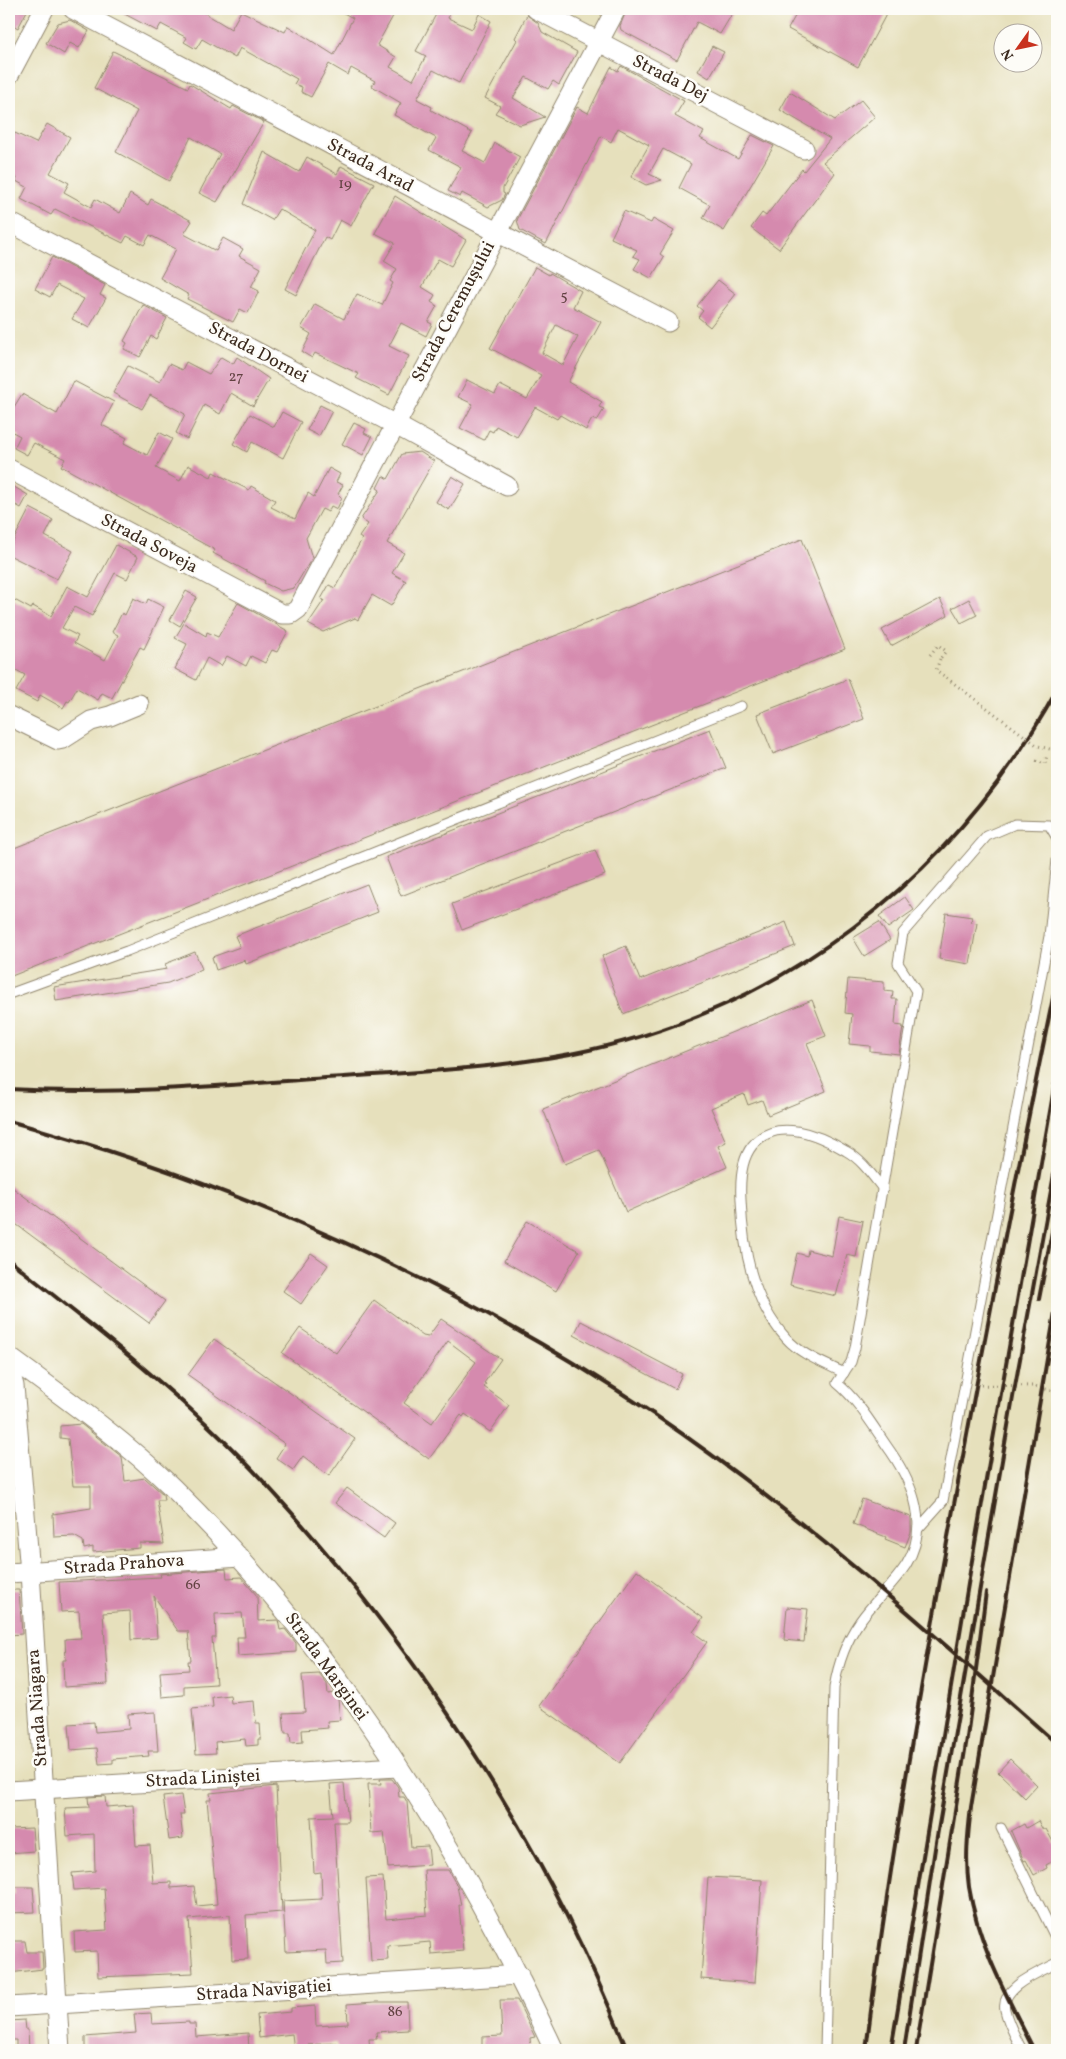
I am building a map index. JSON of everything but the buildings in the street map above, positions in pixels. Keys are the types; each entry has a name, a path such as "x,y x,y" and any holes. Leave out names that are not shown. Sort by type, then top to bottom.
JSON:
{"street":[{"path":"9,75 44,9"},
{"name":"Strada Arad","path":"73,9 668,322"},
{"name":"Strada Dej","path":"536,9 804,149"},
{"name":"Strada Ceremușului","path":"291,614 298,609 394,424 616,9"},
{"name":"Strada Dornei","path":"9,222 394,424 507,486"},
{"name":"Strada Soveja","path":"9,469 282,614 291,614"},
{"path":"9,716 58,740 63,739 91,721 110,716 139,704"},
{"name":"Strada Marginei","path":"9,1357 97,1422 172,1487 240,1557 302,1633 397,1767 450,1852 519,1975 554,2050"},
{"name":"Strada Niagara","path":"9,1367 14,1386 30,1572 60,2050"},
{"name":"Strada Prahova","path":"9,1573 240,1557"},
{"name":"Strada Liniștei","path":"9,1791 397,1767"},
{"name":"Strada Navigației","path":"9,2007 519,1975"}],"lane":[{"path":"9,994 127,950 741,706"},
{"path":"825,2050 834,1688 837,1668 860,1621 905,1565 912,1553 918,1529 917,1507 908,1480 857,1404 837,1383 851,1362 855,1348 916,991 898,963 903,933 987,836 1015,824 1049,825 1057,838"},
{"path":"918,1529 943,1501 1050,936 1057,860"},
{"path":"844,1373 808,1355 787,1340 761,1301 754,1283 742,1236 741,1176 752,1146 774,1130 786,1129 804,1133 846,1151 864,1166 883,1188"},
{"path":"1001,1828 1057,1942"},
{"path":"1022,2050 1005,2011 1008,1996 1013,1989 1057,1963"}],"path":[{"path":"930,655 938,645 946,651 940,659 936,670 1038,746 1057,751"},
{"path":"1036,761 1045,764 1047,755"},
{"path":"966,1386 991,1384 1034,1386 1057,1392"}],"railway":[{"path":"9,1089 49,1091 168,1089 448,1070 509,1063 570,1054 647,1034 721,1006 790,970 854,927 913,877 967,820 1015,758 1057,690"},
{"path":"866,2050 911,1746 943,1564 998,1271 1057,979"},
{"path":"891,2050 970,1572 1057,1071"},
{"path":"9,1121 94,1146 178,1175 262,1207 344,1242 503,1322 580,1367 655,1415 708,1452 811,1531 911,1615 1057,1744"},
{"path":"904,2050 936,1842 1013,1397 1057,1158"},
{"path":"1039,1299 1057,1206"},
{"path":"9,1260 90,1324 195,1413 256,1473 356,1589 436,1697 474,1753 509,1810 573,1928 627,2050"},
{"path":"1034,2050 1004,1991 979,1930 969,1887 967,1847 971,1807 1057,1300"},
{"path":"916,2050 967,1738 986,1592"}]}
